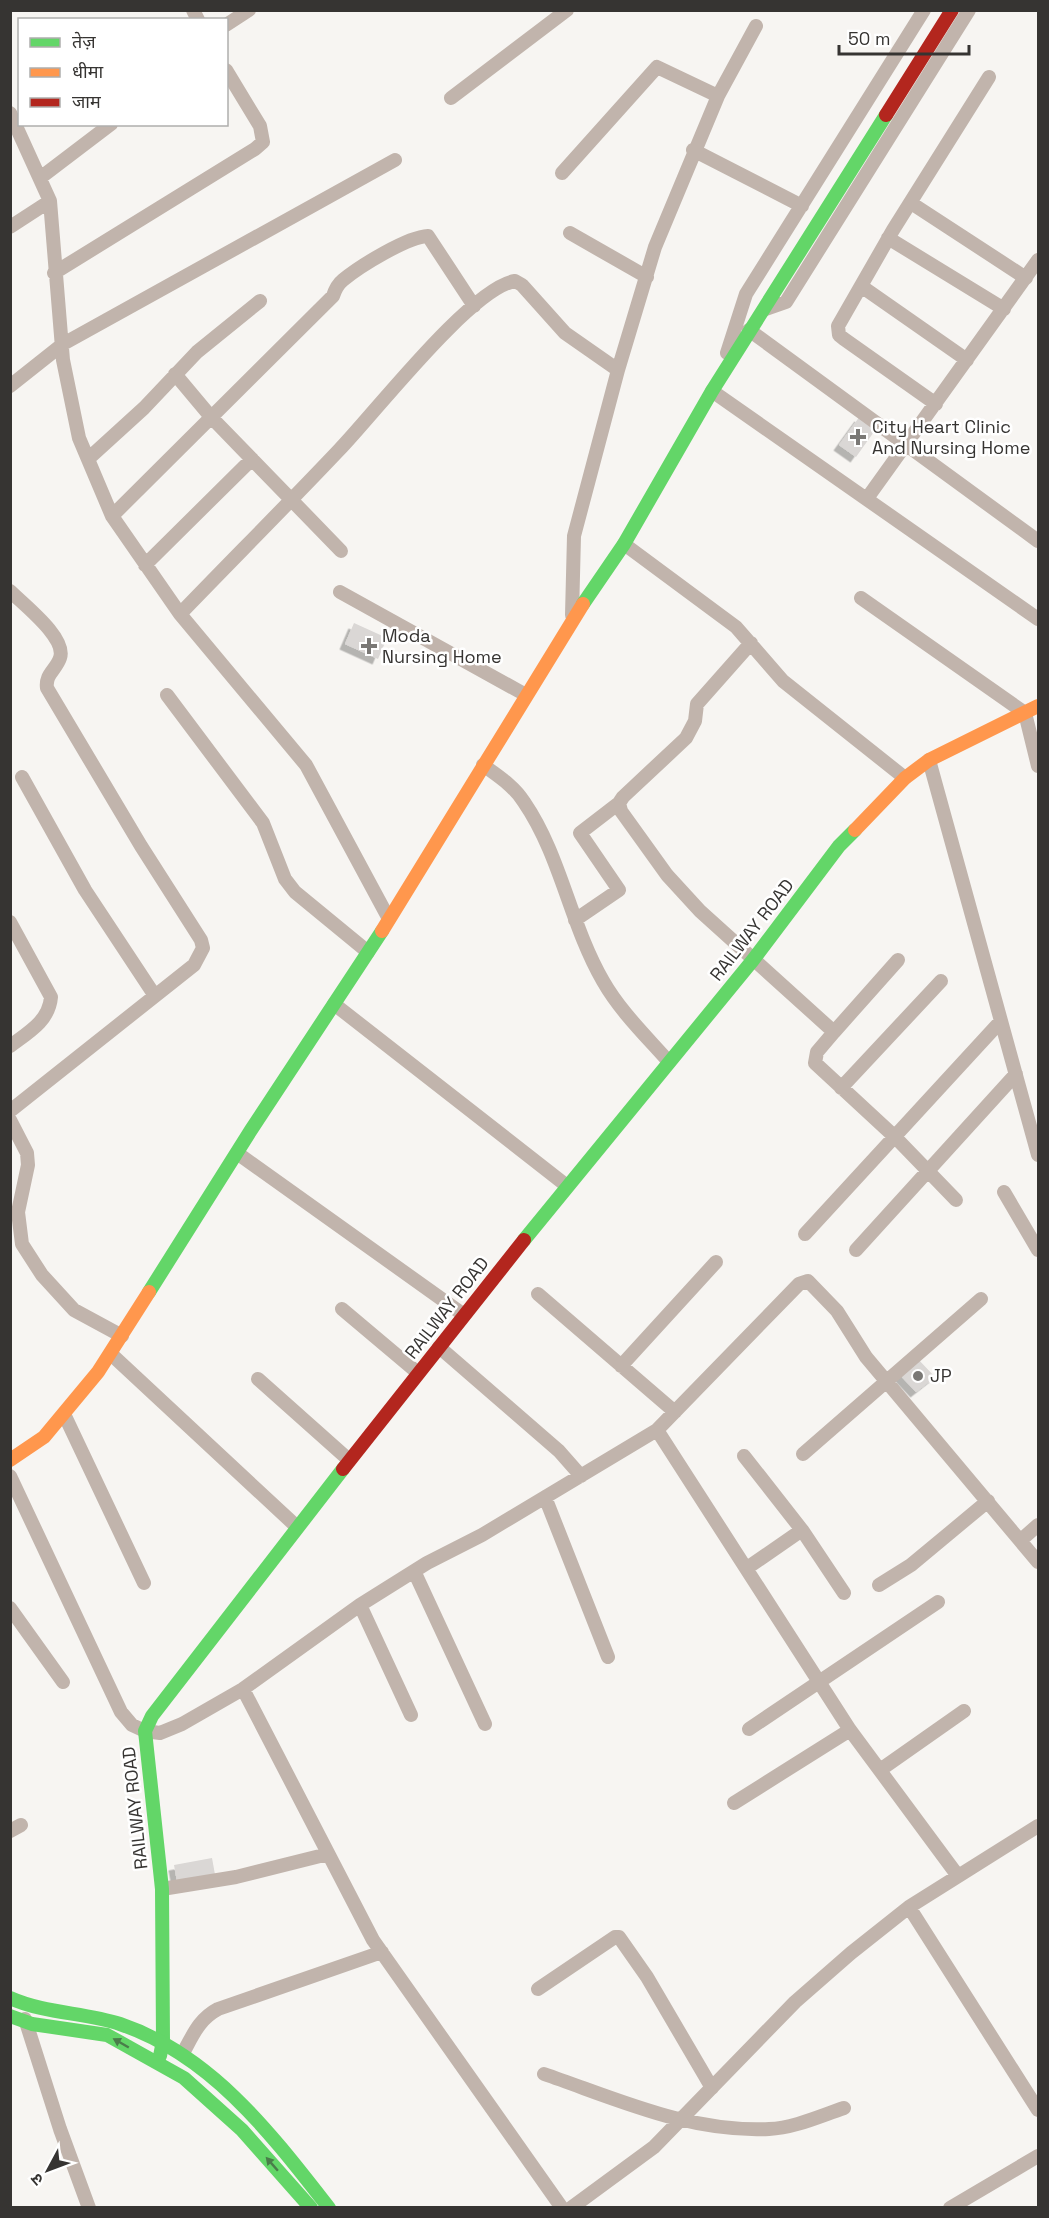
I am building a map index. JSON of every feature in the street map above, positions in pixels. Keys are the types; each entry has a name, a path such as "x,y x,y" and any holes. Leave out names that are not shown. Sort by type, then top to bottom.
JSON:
{"main road":[{"path":"10,1460 44,1437 111,1354 237,1153 389,919 572,620 624,544 761,310 951,10"},
{"name":"RAILWAY ROAD","path":"158,2064 163,2041 162,1889 145,1731 152,1716 418,1373 567,1186 753,960 839,846 905,778 929,760 1038,706"},
{"path":"14,1999 35,2006 116,2015 198,2062 260,2120 337,2208"},
{"path":"14,1999 27,2007 122,2024 184,2055 240,2102 329,2208"},
{"path":"10,2016 26,2021 107,2035 184,2078 242,2130 311,2208"}],"street":[{"path":"228,24 249,10"},
{"path":"451,98 567,10"},
{"path":"726,368 727,351 746,294 924,10"},
{"path":"761,310 786,302 969,10"},
{"path":"572,620 574,536 618,370 655,247 693,150 718,96 756,26"},
{"path":"562,173 657,67 718,96"},
{"path":"54,273 255,149 262,142 260,126 228,73"},
{"path":"936,404 839,335 838,326 888,238 989,77"},
{"path":"10,113 50,201 54,273 63,360 79,438 112,516 180,614 306,765 389,919"},
{"path":"40,178 108,126"},
{"path":"693,150 802,206"},
{"path":"10,386 63,344 395,160"},
{"path":"10,227 50,201"},
{"path":"911,203 1026,278"},
{"path":"570,233 647,277"},
{"path":"112,516 333,296 342,280 411,240 428,236 433,240 474,306"},
{"path":"888,238 1004,309"},
{"path":"868,497 1038,260"},
{"path":"180,614 290,500 453,324 498,288 515,281 522,285 565,333 618,370"},
{"path":"861,286 967,360"},
{"path":"88,459 144,408 196,352 260,301"},
{"path":"749,330 1038,541"},
{"path":"175,374 211,417 341,551"},
{"path":"712,391 868,497 1038,619"},
{"path":"145,565 252,459"},
{"path":"624,544 736,627 783,681 905,778"},
{"path":"340,592 526,695"},
{"path":"10,1112 194,965 201,955 201,940 141,846 47,688 48,677 61,656 60,646 53,633 13,598"},
{"path":"861,598 1024,713 1038,766"},
{"path":"574,920 619,890 580,833 619,803 638,781 686,738 695,722 697,704 751,643"},
{"path":"167,695 263,823 285,879 295,892 368,952"},
{"path":"929,760 1038,1155"},
{"path":"483,765 510,785 524,802 554,860 574,920 602,981 622,1010 669,1062"},
{"path":"22,777 85,890 155,996"},
{"path":"619,803 627,822 681,891 753,960 834,1032"},
{"path":"10,922 51,997 50,1009 40,1024 10,1046"},
{"path":"898,960 817,1052 814,1063 895,1137 956,1200"},
{"path":"841,1088 941,981"},
{"path":"334,1004 567,1186"},
{"path":"805,1234 1000,1022"},
{"path":"856,1250 1016,1074"},
{"path":"10,1120 27,1153 28,1165 18,1212 22,1244 42,1275 74,1310 122,1336"},
{"path":"237,1153 464,1315"},
{"path":"1004,1192 1038,1250"},
{"path":"621,1366 716,1262"},
{"path":"10,1476 121,1712 132,1725 145,1731 160,1733 182,1724 243,1689 360,1605 414,1571 482,1535 657,1430 803,1281 812,1283 837,1311 859,1348 1038,1562"},
{"path":"538,1294 675,1412"},
{"path":"803,1454 981,1299"},
{"path":"342,1309 418,1373"},
{"path":"439,1347 559,1451 581,1476"},
{"path":"111,1354 297,1527"},
{"path":"258,1379 349,1461"},
{"path":"64,1414 144,1583"},
{"path":"657,1430 850,1730 958,1876"},
{"path":"744,1456 802,1530 843,1593"},
{"path":"545,1497 608,1657"},
{"path":"879,1585 911,1565 988,1501"},
{"path":"1021,1540 1038,1525"},
{"path":"747,1568 802,1530"},
{"path":"414,1571 485,1724"},
{"path":"749,1729 938,1602"},
{"path":"360,1605 411,1715"},
{"path":"10,1608 63,1682"},
{"path":"243,1689 328,1854 382,1952 562,2208"},
{"path":"880,1770 964,1711"},
{"path":"734,1803 850,1730"},
{"path":"571,2208 654,2147 795,2002 851,1953 909,1907 1038,1826"},
{"path":"162,1889 236,1877 328,1854"},
{"path":"909,1907 1038,2110"},
{"path":"538,1989 615,1937 619,1937 647,1977 712,2088"},
{"path":"183,2053 198,2025 206,2016 218,2009 382,1952"},
{"path":"14,1999 26,2021 60,2129 89,2208"},
{"path":"544,2074 680,2121 771,2129 801,2123 844,2108"},
{"path":"950,2208 1038,2156"}],"building":[{"path":"860,416 876,429 856,457 839,445"},
{"path":"354,623 387,638 378,659 345,644"},
{"name":"JP","path":"917,1358 935,1377 916,1392 900,1375"},
{"path":"212,1858 216,1880 178,1887 174,1865"}],"traffic: fast":[{"path":"583,604 624,544 712,391 886,115"},
{"path":"524,1240 753,960 839,846 855,830"},
{"path":"149,1292 251,1130 382,931"},
{"path":"160,2056 163,2041 162,1889 145,1731 152,1716 343,1469"},
{"path":"10,1998 37,2007 120,2024 153,2038 183,2056 238,2100 329,2208"},
{"path":"10,2016 32,2024 107,2035 184,2078 242,2130 311,2208"}],"traffic: slow":[{"path":"382,931 583,604"},
{"path":"855,830 905,778 929,760 1038,706"},
{"path":"10,1460 44,1437 98,1372 149,1292"}],"traffic: jam":[{"path":"886,115 952,10"},
{"path":"343,1469 524,1240"}],"place":[{"name":"City Heart Clinic And Nursing Home","path":"858,437"},
{"name":"Moda Nursing Home","path":"369,646"},
{"name":"JP","path":"918,1376"}]}
